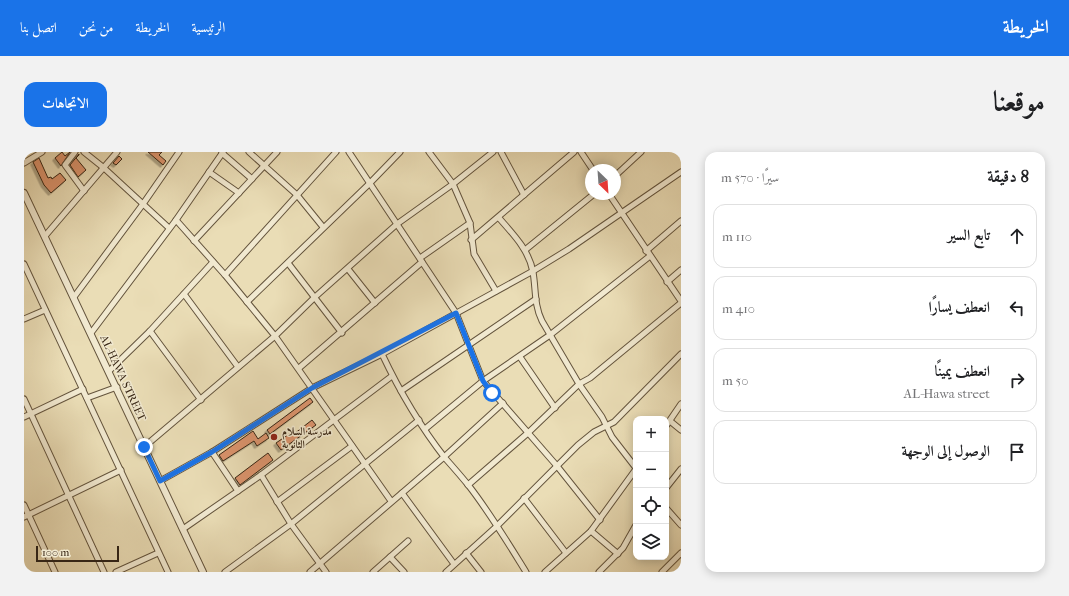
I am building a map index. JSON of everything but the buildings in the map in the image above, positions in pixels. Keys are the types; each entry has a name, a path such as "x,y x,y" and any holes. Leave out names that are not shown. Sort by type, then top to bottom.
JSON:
{"street":[{"path":"24,163 42,152"},
{"path":"75,152 64,165 84,192"},
{"path":"84,152 104,168 169,228"},
{"path":"45,236 117,152"},
{"path":"74,297 143,204 179,152"},
{"path":"249,152 297,195 323,227"},
{"path":"194,241 277,152"},
{"path":"225,275 336,152"},
{"path":"349,152 456,313 483,381 558,466 600,520"},
{"path":"247,302 400,152"},
{"path":"430,152 453,184 470,223 474,254 496,291"},
{"path":"144,447 275,336 315,297 397,224 453,184 493,152"},
{"path":"501,152 524,195"},
{"path":"471,240 499,218 574,152"},
{"path":"581,152 589,164"},
{"path":"621,170 641,152"},
{"path":"91,334 176,220 222,153 252,179"},
{"path":"209,172 239,193"},
{"path":"160,481 212,452 312,388 382,354 533,271 622,213 681,172"},
{"name":"AL-HAWA STREET","path":"24,193 203,572"},
{"path":"525,250 587,200"},
{"path":"468,485 529,432 579,384 590,378 681,302 613,200"},
{"path":"499,218 525,250 533,271 536,299 540,316 550,335 579,384 602,417 612,437 633,465"},
{"path":"176,220 225,275 275,336 299,368 365,466 391,501"},
{"path":"646,251 681,220"},
{"path":"299,368 342,333 421,260 470,223"},
{"path":"425,429 483,381 550,335 650,256"},
{"path":"109,371 150,331 213,262"},
{"path":"288,263 342,333"},
{"path":"24,264 122,470 158,553 168,572"},
{"path":"348,269 375,303"},
{"path":"667,282 681,270"},
{"path":"184,294 238,367"},
{"path":"401,391 536,299"},
{"path":"24,319 45,310"},
{"path":"150,331 201,400"},
{"path":"382,354 392,376 419,420 444,457 468,485 497,526 526,572"},
{"path":"446,572 497,526 584,440 614,422 681,354"},
{"path":"520,357 555,408"},
{"path":"183,529 335,421 392,376"},
{"path":"87,398 116,387"},
{"path":"24,417 83,389"},
{"path":"24,399 104,572"},
{"path":"310,572 444,457 503,403"},
{"path":"681,404 670,421 681,430"},
{"path":"225,572 292,524 365,466 419,420"},
{"path":"277,502 352,446"},
{"path":"212,452 238,491"},
{"path":"669,484 681,469"},
{"path":"26,516 122,470"},
{"path":"545,572 591,531 633,473"},
{"path":"261,475 277,502 326,572"},
{"path":"402,493 454,564"},
{"path":"524,498 566,553"},
{"path":"24,505 26,516 55,572"},
{"path":"669,511 681,525"},
{"path":"599,572 618,554 633,530"},
{"path":"591,531 618,554"},
{"path":"373,572 408,541"},
{"path":"116,572 158,553"},
{"path":"466,553 481,572"},
{"path":"662,572 681,553"},
{"path":"390,557 404,572"},
{"path":"165,566 174,572"}],"place":[{"name":"مدرسة السلام الثانوية","path":"274,437"}],"route":[{"path":"144,447 160,481 212,452 312,388 382,354 456,313 483,381 492,393"}]}
